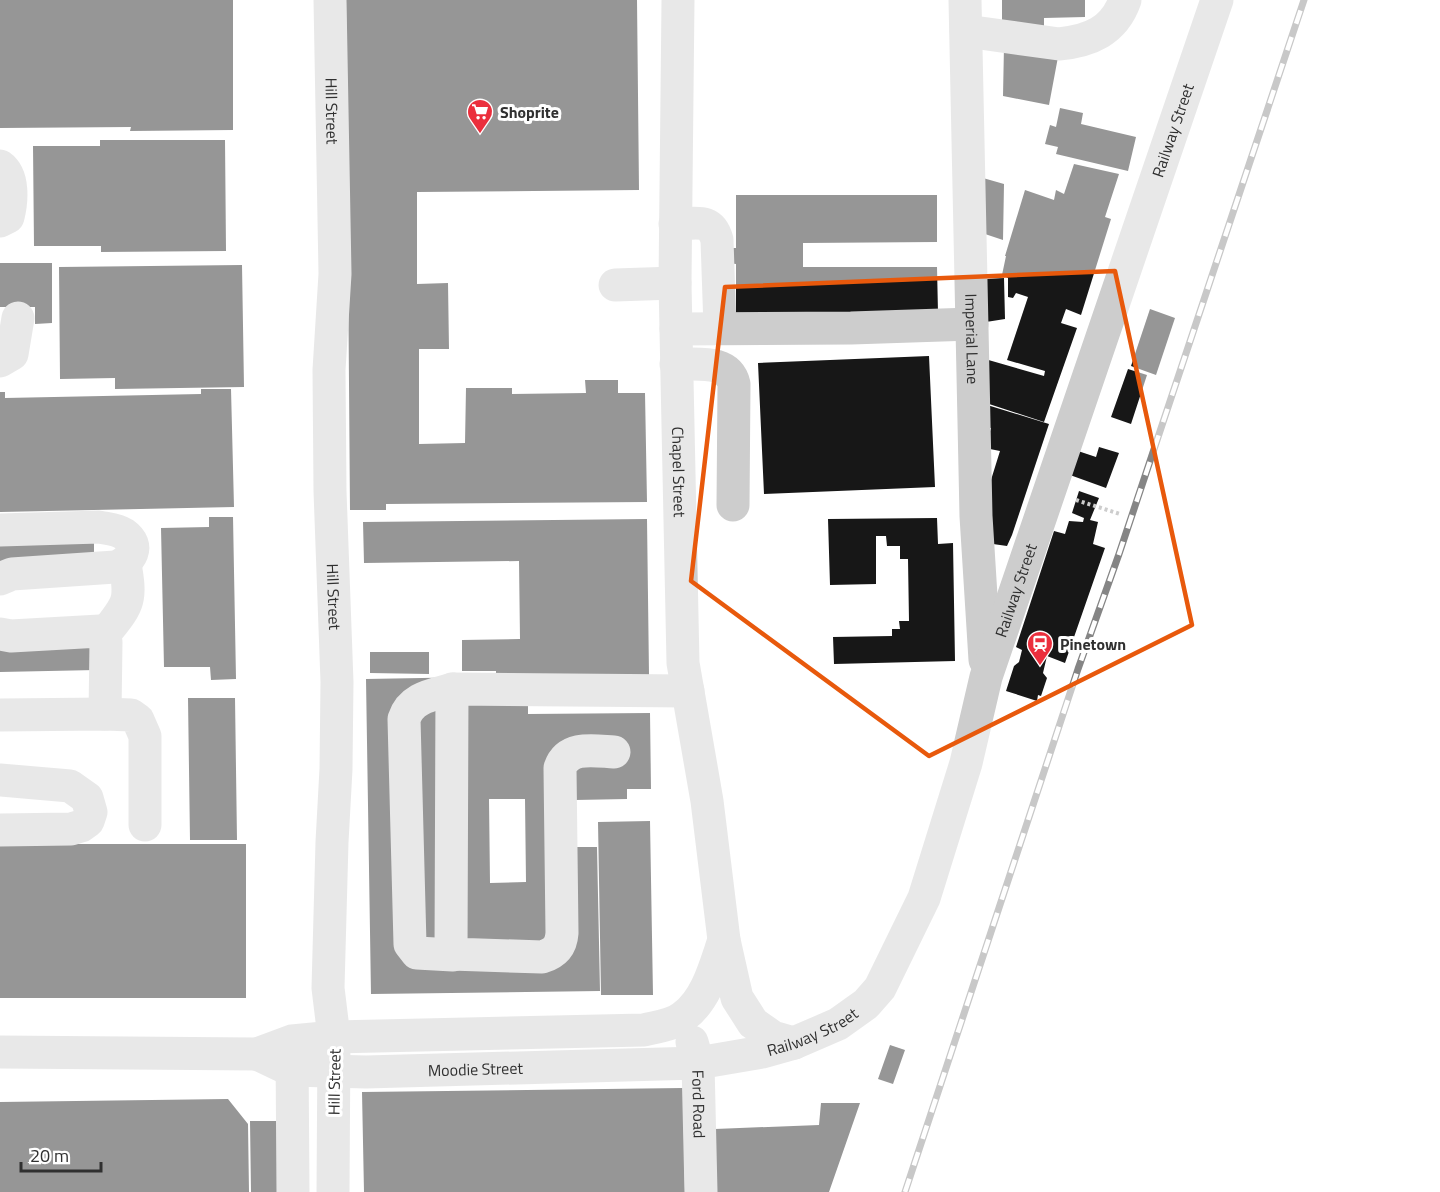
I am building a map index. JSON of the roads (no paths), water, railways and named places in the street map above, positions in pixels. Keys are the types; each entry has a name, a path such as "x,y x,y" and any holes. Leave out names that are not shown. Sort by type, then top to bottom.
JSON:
{"street":[{"name":"Hill Street","path":"330,0 335,274 329,370 330,480 337,682 328,988 334,1037 333,1192"},
{"name":"Chapel Street","path":"678,0 675,284 683,663 707,801 724,940 737,998 753,1023 765,1032 794,1043"},
{"path":"965,16 1059,44 1071,43 1098,35 1122,8 1125,0"},
{"name":"Railway Street","path":"698,1063 762,1052 794,1043 838,1024 866,1004 880,988 892,964 924,898 966,763 986,677 1217,0"},
{"name":"Imperial Lane","path":"965,16 976,516 986,677"},
{"path":"0,166 8,175 10,196 8,217 0,221"},
{"path":"675,224 706,224 715,232 720,328"},
{"path":"615,285 675,284"},
{"path":"0,361 12,354 18,318"},
{"path":"676,328 851,328 972,324"},
{"path":"676,363 720,366 726,369 732,377 734,384 733,505"},
{"path":"0,530 99,527 115,530 129,539 132,545 132,554 124,564 115,567 12,574 0,579"},
{"path":"104,635 129,597 130,590 124,564"},
{"path":"0,634 11,636 100,631 106,642 105,714"},
{"path":"614,752 579,751 566,757 561,768 562,933 558,950 542,957 417,953 410,944 404,719 410,706 422,698 453,689 688,692"},
{"path":"453,689 453,955"},
{"path":"0,715 105,714 131,715 138,720 144,730 145,825"},
{"path":"0,780 70,786 87,798 91,812 88,821 76,828 0,830"},
{"name":"Chapel Street","path":"684,1017 699,1000 710,979 724,940"},
{"name":"Moodie Street","path":"291,1056 334,1037 629,1032 664,1025 684,1017"},
{"name":"Ford Road","path":"684,1017 698,1063 701,1192"},
{"name":"Moodie Street","path":"0,1052 256,1054 291,1056 334,1070 366,1072 698,1063"},
{"path":"291,1056 293,1192"}],"railway":[{"path":"905,1192 1078,669 1119,554 1304,0"}],"place":[{"name":"Shoprite","path":"480,135"},
{"name":"Pinetown","path":"1040,667"}]}
